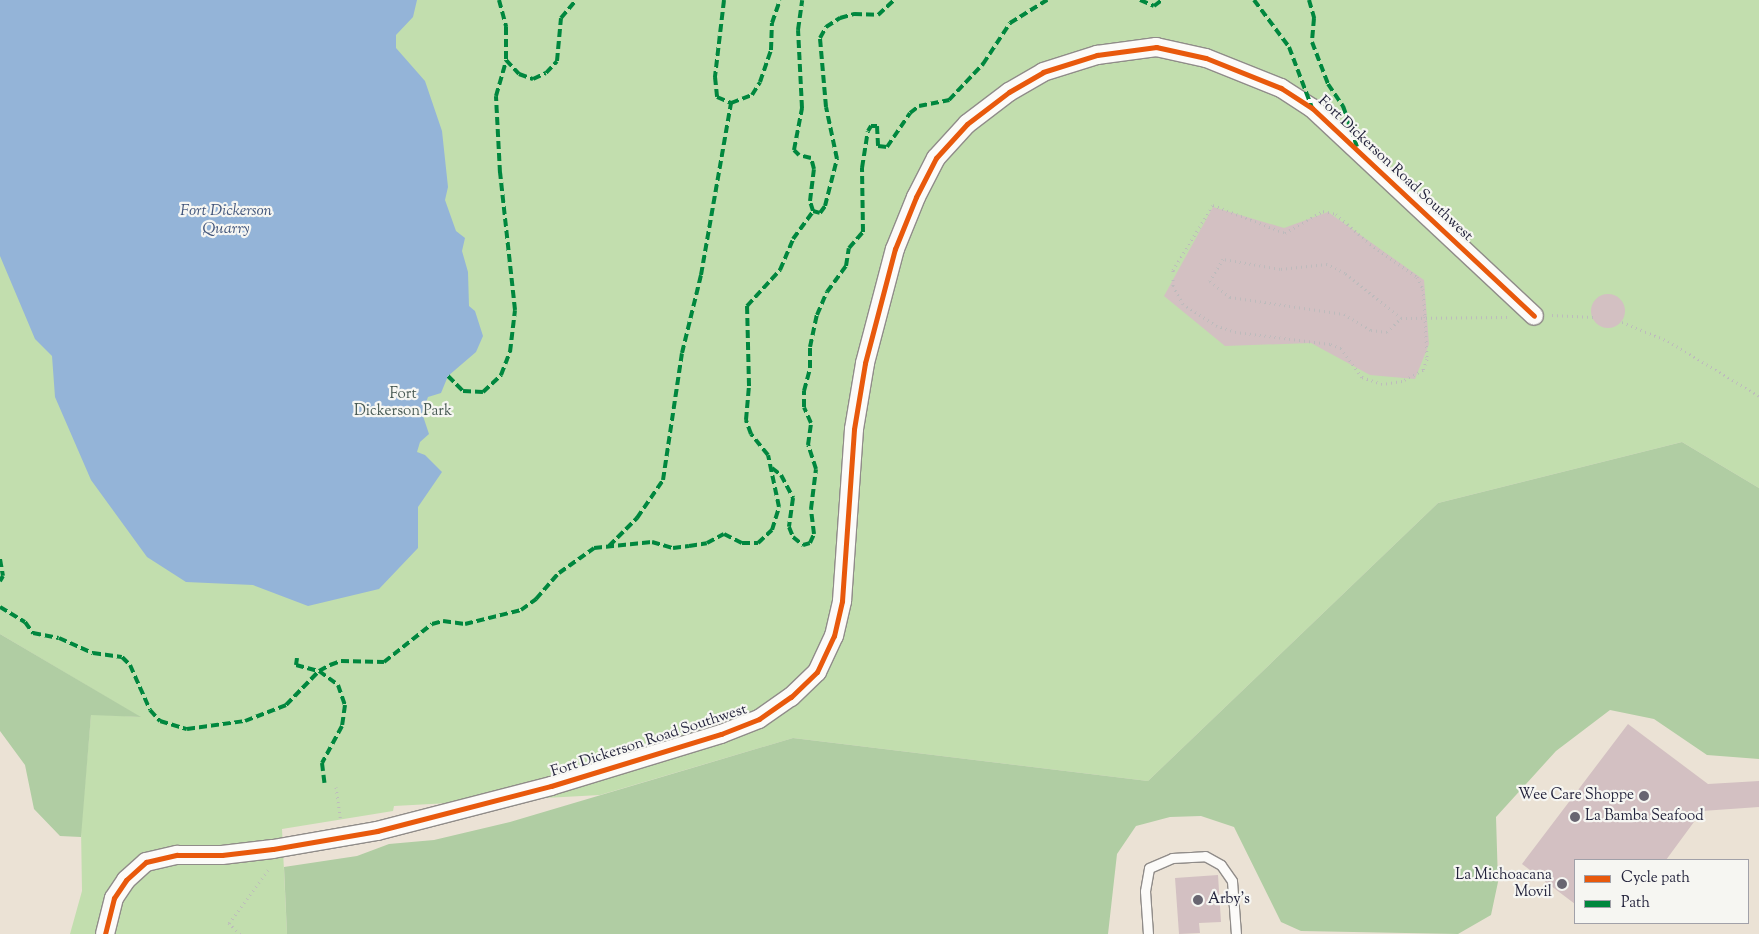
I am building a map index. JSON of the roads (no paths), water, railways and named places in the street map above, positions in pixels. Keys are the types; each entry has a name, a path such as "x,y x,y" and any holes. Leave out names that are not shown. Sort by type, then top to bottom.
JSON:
{"street":[{"name":"Fort Dickerson Road Southwest","path":"105,934 114,898 126,880 146,862 177,855 222,855 282,848 377,831 551,786 721,734 759,719 792,697 817,672 834,636 840,610 854,429 865,363 894,249 916,197 936,158 966,124 1008,92 1042,72 1096,55 1156,47 1215,61 1281,88 1318,114 1534,316"}],"lane":[{"path":"1148,934 1145,892 1149,868 1172,858 1205,856 1221,865 1232,881 1236,934"}],"water":[{"name":"Fort Dickerson Quarry","path":"0,0 417,0 413,17 396,35 396,48 425,81 442,131 448,187 445,200 456,231 465,238 462,251 468,272 469,306 475,311 483,336 476,352 448,376 441,393 428,397 422,413 429,434 420,442 417,452 425,455 442,472 418,507 418,548 379,589 308,606 253,585 186,582 147,557 91,480 55,397 52,356 35,339 0,256"}],"place":[{"name":"Wee Care Shoppe","path":"1644,796"},
{"name":"La Bamba Seafood","path":"1575,817"},
{"name":"La Michoacana Movil","path":"1562,884"},
{"name":"Arby's","path":"1198,900"}],"park label":[{"name":"Fort Dickerson Park","path":"403,402"}]}
